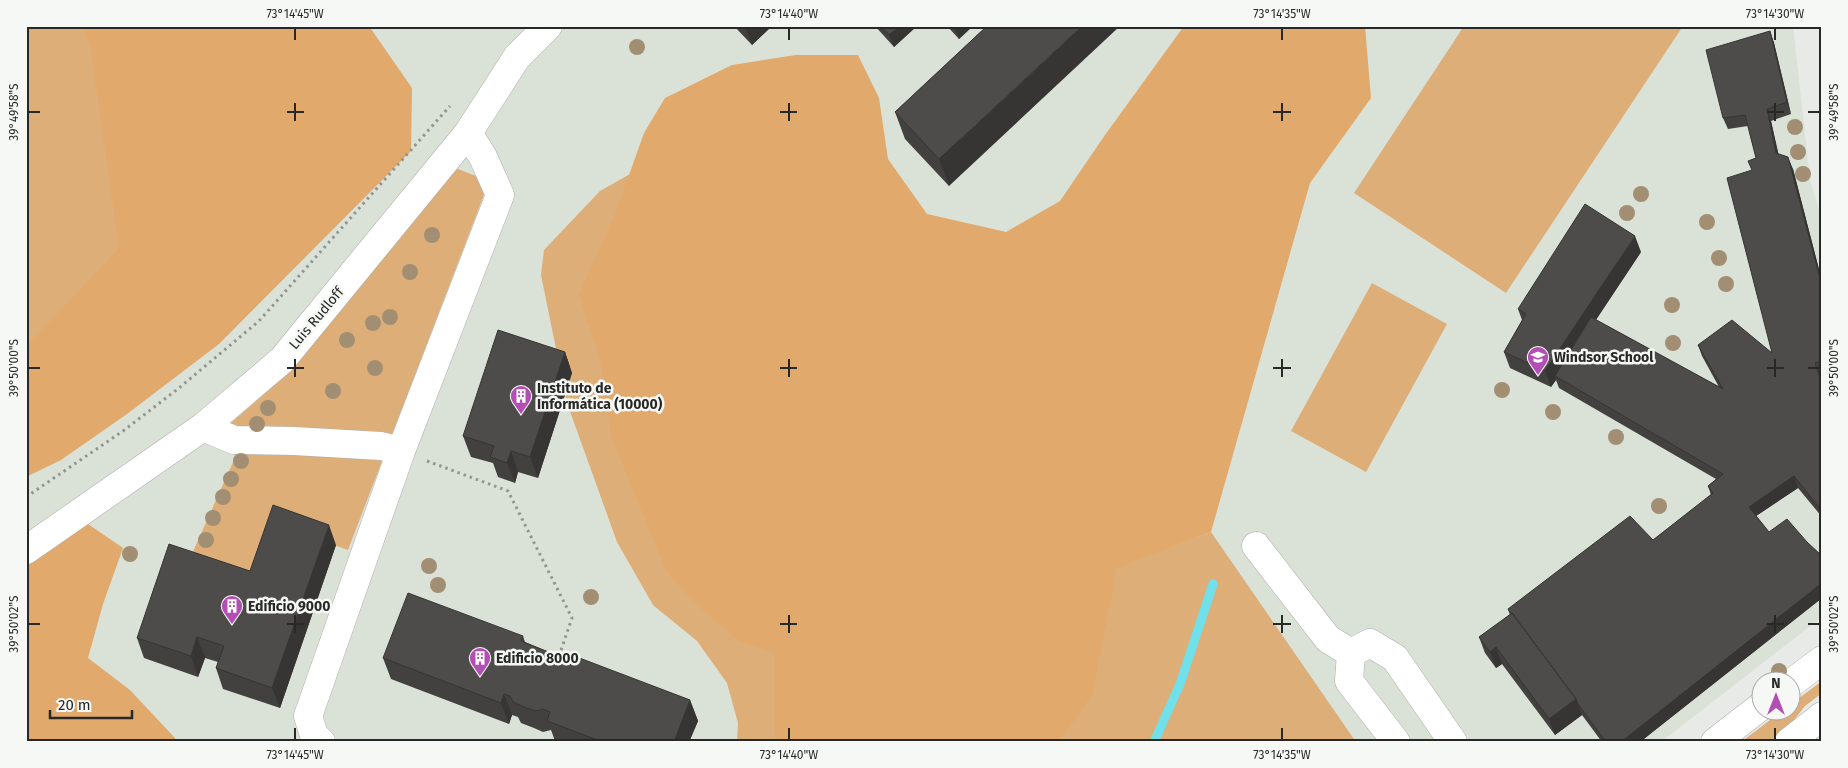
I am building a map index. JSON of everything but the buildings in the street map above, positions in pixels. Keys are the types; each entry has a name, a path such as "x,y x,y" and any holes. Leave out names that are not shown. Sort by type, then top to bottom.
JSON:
{"street":[{"name":"Luis Rudloff","path":"26,550 203,427 282,360 468,133 518,58 548,26"},
{"path":"322,742 314,735 308,716 401,451 500,195 483,158 468,133"},
{"path":"203,427 234,440 381,446 401,451"},
{"path":"1256,546 1328,639 1351,653"},
{"path":"1351,653 1370,643 1395,658 1453,742"},
{"path":"1351,653 1349,681 1396,742"},
{"path":"1800,676 1822,660"},
{"path":"1715,742 1750,715"},
{"path":"1789,742 1822,716"}],"path":[{"path":"26,497 130,425 179,388 259,321 455,100"},
{"path":"401,451 508,492 572,618 556,664"}],"shaded area":[{"path":"26,26 1793,26 1810,180 1822,220 1822,617 1754,670 1750,670 1750,673 1661,742 26,742"},
{"path":"26,26 236,26 26,463"},
{"path":"83,26 369,26 412,88 411,151 219,344 127,414 61,460 26,477 26,347 119,248 90,45"},
{"path":"1184,26 1365,26 1371,98 1310,183 1211,532 1117,568 1092,695 1059,742 775,742 775,654 739,641 696,604 666,571 611,436 600,359 579,294 614,217 644,133 665,98 732,65 796,55 858,55 879,98 888,159 927,214 1006,232 1060,201"},
{"path":"1464,26 1683,26 1506,293 1354,193"},
{"path":"646,165 1160,551 1211,532 1356,742 737,742 738,723 727,683 697,641 653,605 617,542 567,403 541,275 544,250 600,191"},
{"path":"458,169 481,178 485,192 348,550 280,526 257,592 186,567 247,431 225,428 292,370 369,276 445,177"},
{"path":"1372,283 1447,324 1366,472 1291,431"},
{"path":"88,524 123,548 103,604 88,658 130,690 175,738 175,742 26,742 26,557 46,540"},
{"path":"1822,681 1822,693 1800,712 1800,697"},
{"path":"1770,720 1794,720 1780,738 1774,742 1741,742"}],"waterway":[{"path":"1154,742 1180,684 1213,584"}],"place":[{"name":"Windsor School","path":"1538,376"},
{"name":"Instituto de Informática (10000)","path":"521,415"},
{"name":"Edificio 9000","path":"232,625"},
{"name":"Edificio 8000","path":"480,677"}]}
